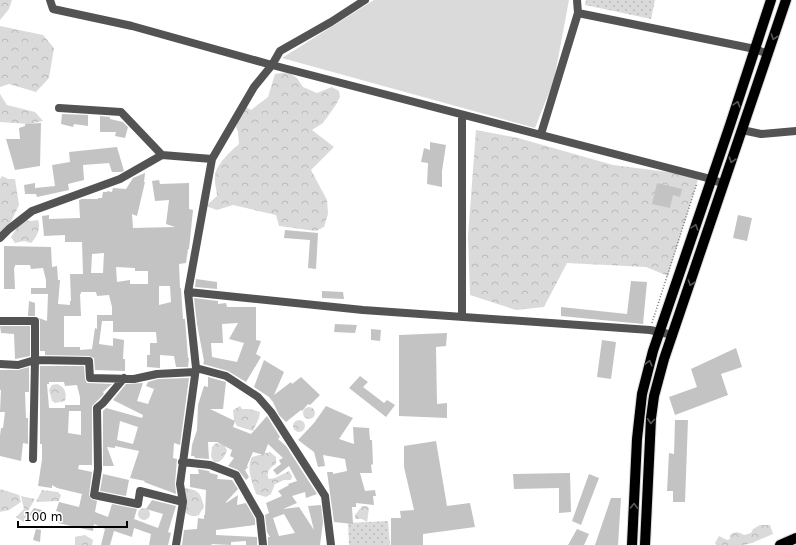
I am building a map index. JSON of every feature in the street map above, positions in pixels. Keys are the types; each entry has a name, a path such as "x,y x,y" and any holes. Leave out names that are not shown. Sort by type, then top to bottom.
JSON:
{"main road":[{"path":"632,545 637,439 642,394 652,351 654,331 711,179 771,0"},
{"path":"645,545 651,418 654,396 673,335 786,0"},
{"path":"642,394 654,396"},
{"path":"780,545 796,538"}],"street":[{"path":"50,0 53,9 132,26 272,65 541,134 711,179 724,184"},
{"path":"176,545 183,502 180,484 182,462 195,370 188,292 212,159 254,87 272,65 280,51 331,22 365,0"},
{"path":"541,134 578,13 577,0"},
{"path":"578,13 755,49 768,54"},
{"path":"59,108 121,112 162,155"},
{"path":"462,119 462,317"},
{"path":"742,130 761,134 796,131"},
{"path":"0,238 9,228 32,211 120,179 162,155 212,159"},
{"path":"188,292 363,310 654,331 673,335"},
{"path":"0,321 35,321 33,459"},
{"path":"0,364 18,364 35,360 89,361 90,378 134,379 157,374 195,370 226,376 258,397 271,412 325,496 331,545"},
{"path":"124,378 97,408 98,469 94,496 138,504 140,491 183,502"},
{"path":"182,462 210,465 236,475 260,517 263,545"}],"path":[{"path":"654,331 699,176"}],"green space":[{"path":"0,0 12,0 9,9 0,20"},
{"path":"374,0 569,0 554,80 535,128 282,58"},
{"path":"586,0 655,0 651,19 585,5"},
{"path":"0,26 43,35 54,48 49,78 36,92 9,84 0,87"},
{"path":"288,72 297,78 303,87 317,93 332,87 339,91 340,97 335,106 323,123 312,130 334,147 311,170 327,200 328,214 324,227 316,231 279,226 276,215 233,205 217,210 206,206 217,196 215,179 220,163 239,144 236,127 239,118 246,107 251,110 268,97 275,74"},
{"path":"0,94 7,105 35,112 43,121 29,124 0,122"},
{"path":"476,130 518,138 613,165 699,176 668,276 646,267 567,263 544,307 516,310 470,295 468,236"},
{"path":"2,176 8,179 15,179 19,205 6,232 0,233 0,179"},
{"path":"22,220 38,220 38,232 31,243 24,241 15,243 11,237"},
{"path":"57,384 64,389 66,398 65,401 55,403 52,401 49,390 52,385"},
{"path":"240,406 242,409 250,409 260,412 253,431 237,426 234,420 233,410"},
{"path":"307,407 311,407 315,413 311,419 307,419 303,415 303,411"},
{"path":"301,420 304,421 304,431 297,432 294,431 293,424 294,421"},
{"path":"216,443 224,445 227,450 224,457 218,462 213,461 211,456 212,447"},
{"path":"270,452 276,457 276,464 268,472 269,479 275,478 289,471 292,476 291,480 284,480 275,484 271,494 266,497 256,494 250,475 250,462 252,457"},
{"path":"186,488 196,491 201,498 204,506 199,515 189,515 177,503 180,491"},
{"path":"0,489 19,495 21,502 9,510 0,512"},
{"path":"42,490 58,492 61,495 59,501 36,502"},
{"path":"21,496 35,499 29,509 25,523 16,517 24,509"},
{"path":"362,506 369,508 367,522 362,519 355,519 355,515"},
{"path":"142,508 146,508 150,514 146,520 142,520 138,516 138,512"},
{"path":"388,521 390,545 349,545 348,523"},
{"path":"760,525 770,525 773,534 744,545 716,545 715,543 719,536 727,540 730,539 730,535 735,532 744,535 751,533 753,529"},
{"path":"85,535 93,540 92,545 75,545 75,537"}],"building":[{"path":"62,114 88,115 88,126 74,124 73,127 61,124"},
{"path":"100,116 110,117 110,119 123,122 128,127 125,138 115,136 116,132 100,132"},
{"path":"41,123 40,166 15,170 6,139 20,139 19,128 25,126 25,124"},
{"path":"430,142 446,145 442,171 442,187 427,184 428,163 421,162 424,148 430,150"},
{"path":"117,147 124,171 112,172 109,163 83,165 84,180 68,184 69,190 37,197 36,194 25,194 24,185 35,183 35,188 55,186 52,165 70,162 69,152"},
{"path":"145,173 145,182 137,216 132,214 133,228 175,227 166,224 169,200 155,201 152,181 159,180 160,184 189,183 189,209 193,210 189,249 186,263 179,264 183,319 185,319 189,358 188,367 176,367 174,356 160,355 160,368 147,367 147,355 150,355 150,343 157,343 156,332 113,332 113,321 102,321 99,344 113,346 113,338 124,340 123,359 125,359 125,371 95,370 94,358 89,356 45,355 45,351 40,351 39,318 47,321 48,294 31,294 31,288 46,288 43,268 31,269 30,265 15,265 15,289 4,289 4,246 51,247 52,267 57,266 58,280 60,280 58,304 70,305 70,274 83,274 82,242 65,242 65,235 44,236 42,216 49,215 49,219 80,218 79,200 102,198 103,192 112,192 113,188 126,189 133,178","holes":["104,253 103,273 91,273 92,254","116,267 135,268 135,271 148,271 148,284 130,284 130,280 117,282","159,286 170,286 171,302 159,305","81,292 96,292 97,296 109,295 112,307 112,315 97,315 97,329 95,328 92,349 80,350 80,347 64,347 64,316 81,316"]},
{"path":"657,183 682,189 680,197 673,195 670,208 652,204"},
{"path":"738,215 752,218 747,241 733,238"},
{"path":"285,230 318,233 316,269 308,268 310,240 284,238"},
{"path":"196,279 217,282 217,289 195,287"},
{"path":"631,281 647,282 643,324 561,316 561,307 627,314"},
{"path":"322,291 343,292 344,299 322,298"},
{"path":"194,298 218,301 218,304 226,303 227,307 256,307 256,340 261,341 256,354 261,357 246,382 228,371 203,364 204,361","holes":["238,323 229,339 244,343 237,362 212,357 211,343 223,343 222,324"]},
{"path":"29,301 35,303 35,316 28,316"},
{"path":"335,324 357,325 355,333 334,332"},
{"path":"0,326 30,326 30,356 15,359 14,334 1,333"},
{"path":"371,329 381,330 380,341 371,340"},
{"path":"447,333 446,346 436,347 437,404 447,403 447,418 399,416 399,335"},
{"path":"602,340 616,342 611,379 597,377"},
{"path":"736,348 742,367 721,374 728,395 675,415 669,397 697,387 691,369"},
{"path":"264,360 284,372 274,395 291,382 292,384 301,377 320,395 310,405 308,404 302,411 301,410 286,422 279,415 269,397 254,387"},
{"path":"40,366 84,366 85,379 87,383 112,384 103,392 104,394 92,406 92,465 79,465 78,469 92,472 89,495 91,499 97,501 95,512 108,517 112,504 137,509 134,519 158,528 163,514 146,509 152,500 176,506 168,532 171,533 168,545 149,545 151,534 134,528 132,537 114,531 110,545 101,545 105,529 94,524 93,531 58,523 62,513 56,511 59,502 79,507 82,494 57,488 52,485 52,488 38,486 42,459 42,444 40,444","holes":["49,382 64,382 65,386 77,385 80,405 65,405 65,408 49,408 47,384 49,384","69,411 81,411 81,435 68,433"]},
{"path":"29,367 29,392 25,392 26,418 28,418 28,444 23,443 21,461 0,456 0,436 1,428 3,428 5,412 0,412 0,370 18,370"},
{"path":"360,376 368,382 363,387 384,403 387,400 395,405 386,417 349,388"},
{"path":"208,377 226,382 223,409 210,409 235,421 233,427 251,434 267,416 280,437 278,439 286,446 317,494 306,498 305,492 292,496 297,503 283,509 299,507 314,530 308,506 321,505 323,522 320,545 268,545 268,537 270,537 267,532 265,515 269,513 266,503 282,496 278,491 289,485 288,484 297,481 289,466 277,475 273,470 281,464 279,460 283,458 268,444 264,455 253,452 247,466 248,467 245,470 249,477 246,480 238,470 228,466 234,458 230,456 232,450 217,442 208,442 209,459 195,458 194,456 191,456 192,445 197,430 198,405 204,386 208,387","holes":["284,514 295,533 279,536 273,518"]},
{"path":"189,378 180,445 174,443 173,458 177,459 175,483 176,494 144,482 145,481 130,478 139,451 115,446 115,448 107,447 114,466 103,466 103,411 106,408 142,418 143,415 113,400 126,384 143,383 137,401 148,404 154,389 146,386 148,382 158,379","holes":["120,421 138,427 133,444 117,440"]},
{"path":"326,406 353,418 339,439 354,444 353,427 369,428 370,440 372,440 372,473 360,473 365,491 375,490 376,496 373,496 374,505 356,503 356,507 352,507 353,524 334,522 327,472 333,472 333,474 347,471 345,459 323,455 325,466 318,467 314,452 298,440 314,423"},
{"path":"675,420 688,420 685,502 673,502 673,491 667,491 669,453 674,454"},
{"path":"436,441 447,506 470,503 475,527 423,534 423,545 391,545 391,518 401,518 400,511 414,510 404,467 404,446"},
{"path":"198,469 209,471 210,473 218,475 217,479 232,480 238,489 226,503 238,495 237,505 246,503 255,519 255,525 216,530 216,535 257,537 257,545 246,545 246,541 231,542 231,545 182,545 184,530 197,529 198,518 204,519 205,515 206,490 190,487 190,474 199,474"},
{"path":"570,473 571,512 559,513 559,488 514,489 513,474"},
{"path":"103,474 129,480 126,496 100,491"},
{"path":"589,474 599,478 581,525 572,521"},
{"path":"611,498 621,498 618,545 595,545"},
{"path":"34,508 42,510 42,519 29,515"},
{"path":"36,529 41,530 40,542 33,540"},
{"path":"577,529 589,534 584,545 568,545"}]}
